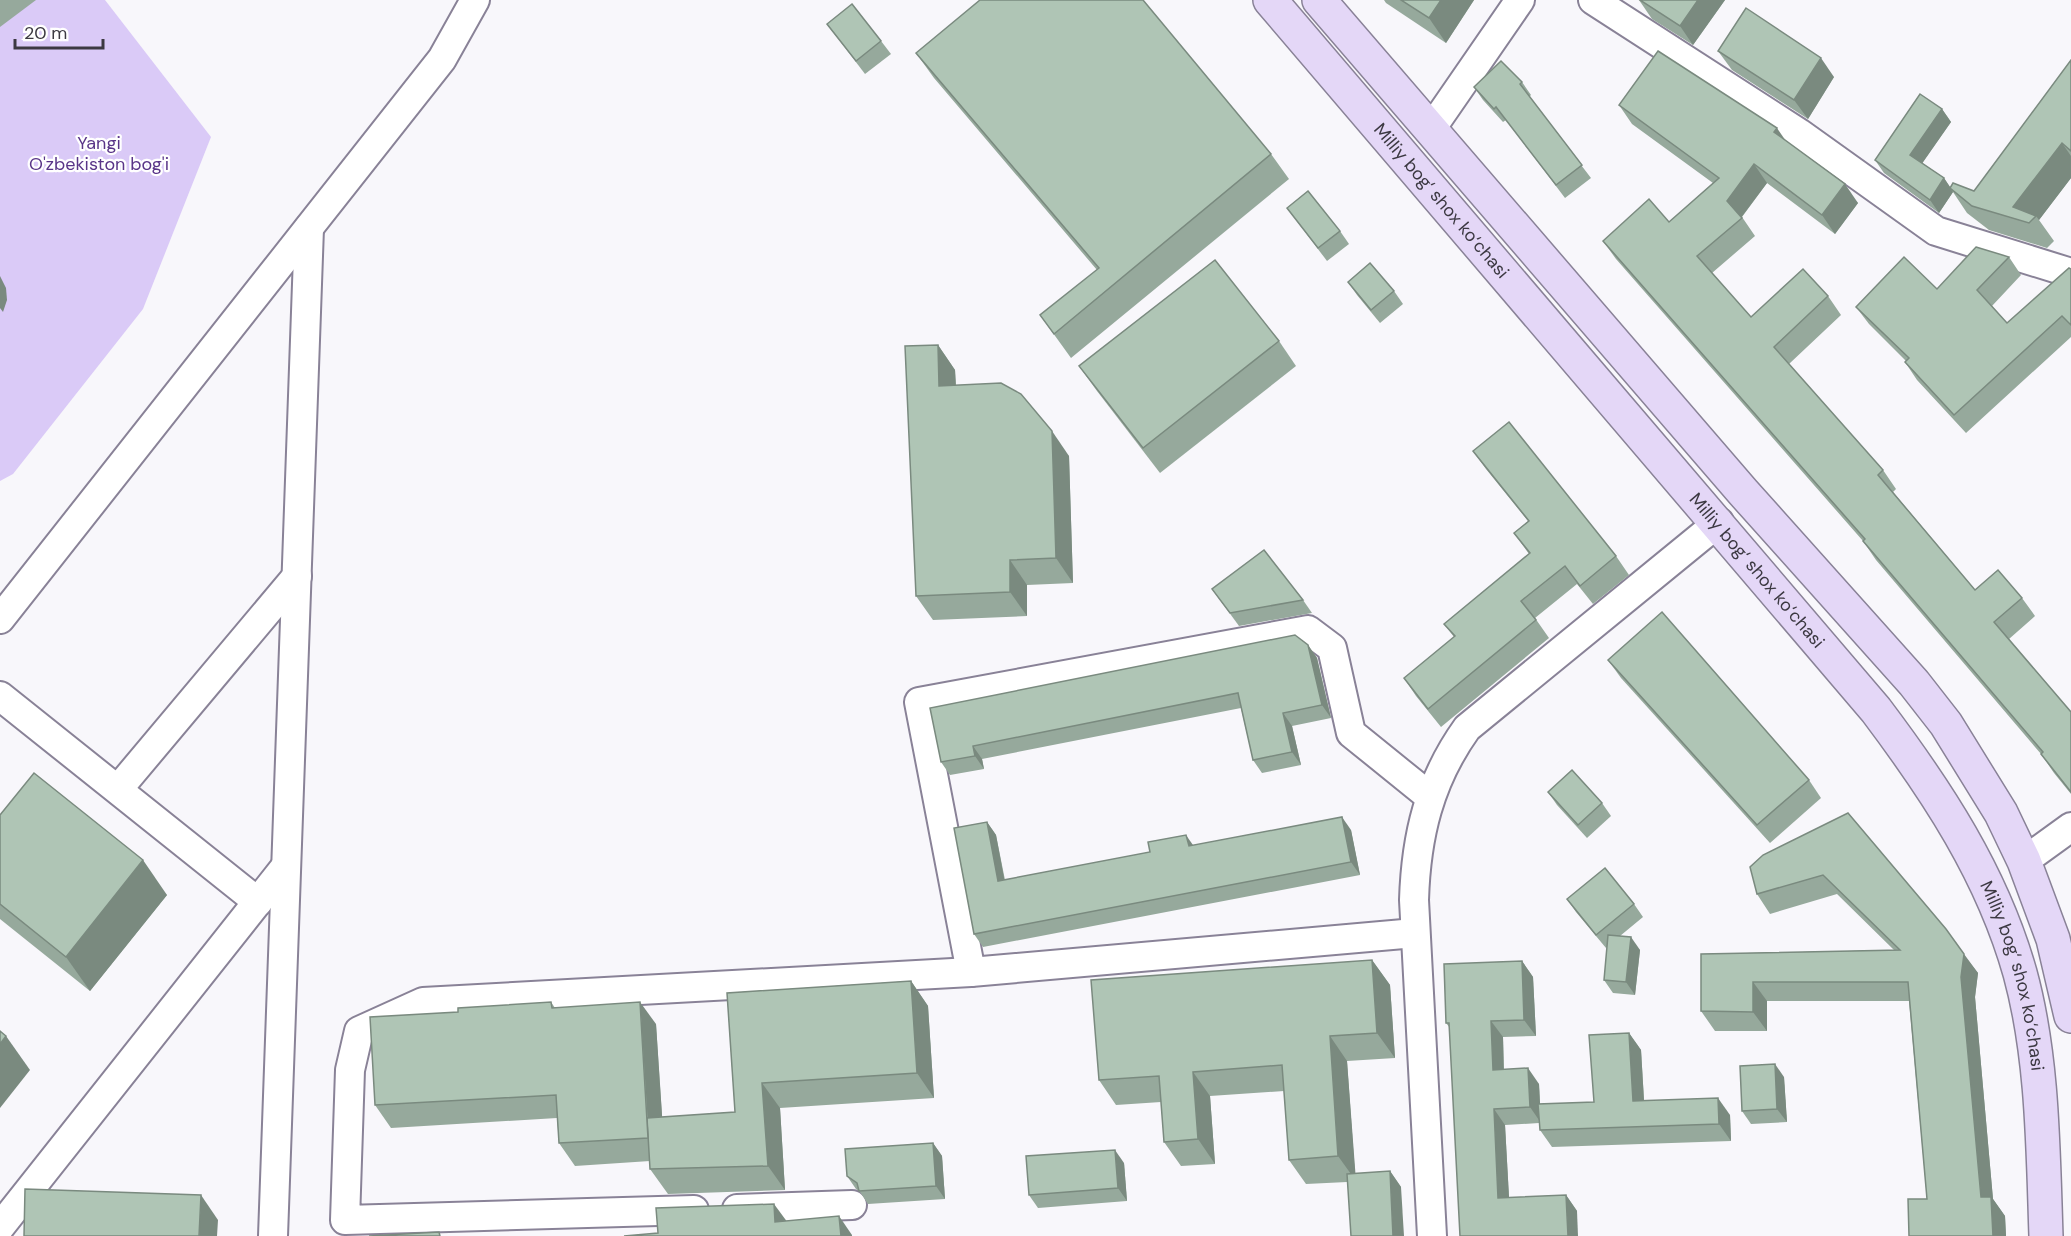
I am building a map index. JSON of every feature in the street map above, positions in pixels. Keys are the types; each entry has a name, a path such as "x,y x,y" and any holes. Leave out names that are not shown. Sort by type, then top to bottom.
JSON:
{"main road":[{"name":"Milliy bog‘ shox ko‘chasi","path":"1270,0 1719,522 1890,728 1943,803 1985,880 2007,934 2028,1010 2038,1088 2046,1236"},
{"name":"Milliy bog‘ shox ko‘chasi","path":"1319,0 1743,492 1914,683 1946,724 1974,768 2024,861 2053,939 2071,1016"}],"street":[{"path":"0,619 442,59 475,0"},
{"path":"1431,129 1520,0"},
{"path":"1593,0 1799,133 1936,231 2071,273"},
{"path":"273,1236 309,228"},
{"path":"1432,1236 1415,933 1415,865 1429,796 1453,748 1474,722 1719,522"},
{"path":"119,788 297,576"},
{"path":"971,972 919,702 1308,630 1332,648 1351,733 1429,796"},
{"path":"0,696 119,788 258,902"},
{"path":"2024,861 2071,827"},
{"path":"0,1227 286,866"},
{"path":"852,1205 345,1220 350,1070 359,1031 423,1002 971,972 1415,933"}],"green space":[{"name":"Yangi O'zbekiston bog'i","path":"0,0 105,0 211,137 143,309 13,474 0,481"}],"building":[{"path":"980,0 1143,0 1271,154 1054,334 1040,315 1099,268 916,53"},
{"path":"1401,0 1441,0 1429,18"},
{"path":"1640,0 1698,0 1680,26"},
{"path":"852,4 881,41 856,61 827,24"},
{"path":"1746,8 1821,58 1794,100 1718,51"},
{"path":"1658,51 1777,128 1774,132 1845,184 1822,215 1754,164 1727,201 1742,218 1697,256 1751,317 1803,269 1828,296 1774,347 1883,470 1878,475 1975,590 1998,570 2022,598 1994,622 2071,712 2071,792 2041,754 2043,752 1863,541 1865,539 1603,241 1649,199 1669,222 1719,178 1619,105"},
{"path":"2071,60 2071,151 2062,143 2013,207 2036,216 2029,223 1972,206 1950,188 1953,183 1974,191"},
{"path":"1501,61 1522,82 1520,84 1582,165 1556,185 1496,107 1494,109 1474,87"},
{"path":"1920,94 1942,109 1910,155 1944,178 1930,200 1875,160"},
{"path":"1308,191 1340,231 1318,248 1287,208"},
{"path":"1976,247 2009,257 1977,290 2007,323 2069,268 2071,269 2071,325 2062,316 1954,415 1905,362 1909,358 1856,307 1904,257 1937,289"},
{"path":"1215,260 1279,341 1143,448 1079,366"},
{"path":"1370,263 1394,291 1371,310 1348,282"},
{"path":"938,345 939,386 1001,383 1021,394 1052,431 1056,558 1010,560 1010,592 916,596 905,346"},
{"path":"1509,422 1616,556 1580,586 1565,566 1521,601 1536,620 1428,709 1404,678 1455,636 1444,624 1530,553 1514,533 1529,521 1473,451"},
{"path":"1264,550 1303,600 1230,613 1212,589"},
{"path":"1662,612 1809,780 1757,825 1608,660"},
{"path":"1295,635 1308,645 1322,705 1283,713 1292,752 1253,760 1238,693 973,746 975,756 941,762 930,708"},
{"path":"1572,770 1602,803 1578,825 1548,792"},
{"path":"34,773 143,860 66,957 0,904 0,815"},
{"path":"1848,813 1946,929 1964,954 1961,977 1981,1197 1991,1197 1993,1236 1909,1236 1908,1199 1927,1199 1908,982 1753,982 1753,1012 1701,1011 1701,954 1900,950 1823,875 1757,894 1750,867 1763,855"},
{"path":"1342,817 1351,862 974,934 954,828 987,822 998,881 1150,852 1148,842 1186,835 1189,846"},
{"path":"1605,868 1634,904 1596,935 1567,899"},
{"path":"1608,935 1631,937 1626,982 1604,980"},
{"path":"1372,960 1377,1033 1330,1036 1338,1156 1289,1160 1282,1065 1193,1072 1198,1139 1164,1142 1159,1076 1099,1080 1091,980"},
{"path":"1522,961 1524,1020 1491,1021 1493,1070 1528,1068 1530,1107 1494,1109 1498,1198 1566,1195 1568,1236 1460,1236 1444,964"},
{"path":"911,981 917,1073 762,1083 768,1166 650,1169 647,1118 735,1112 727,993"},
{"path":"551,1002 552,1008 640,1002 648,1138 559,1143 556,1095 375,1105 370,1017 458,1012 458,1008"},
{"path":"0,1031 6,1036 0,1044"},
{"path":"1629,1033 1633,1101 1718,1098 1719,1124 1540,1130 1538,1104 1594,1102 1589,1035"},
{"path":"1775,1064 1777,1109 1742,1111 1740,1066"},
{"path":"933,1143 936,1186 859,1191 857,1183 847,1176 845,1149"},
{"path":"1115,1150 1118,1188 1029,1195 1026,1156"},
{"path":"1390,1171 1393,1236 1351,1236 1347,1174"},
{"path":"25,1189 201,1195 199,1236 24,1236"},
{"path":"774,1204 775,1222 839,1216 841,1236 624,1236 658,1233 656,1208"},
{"path":"439,1232 440,1236 369,1236"}]}
